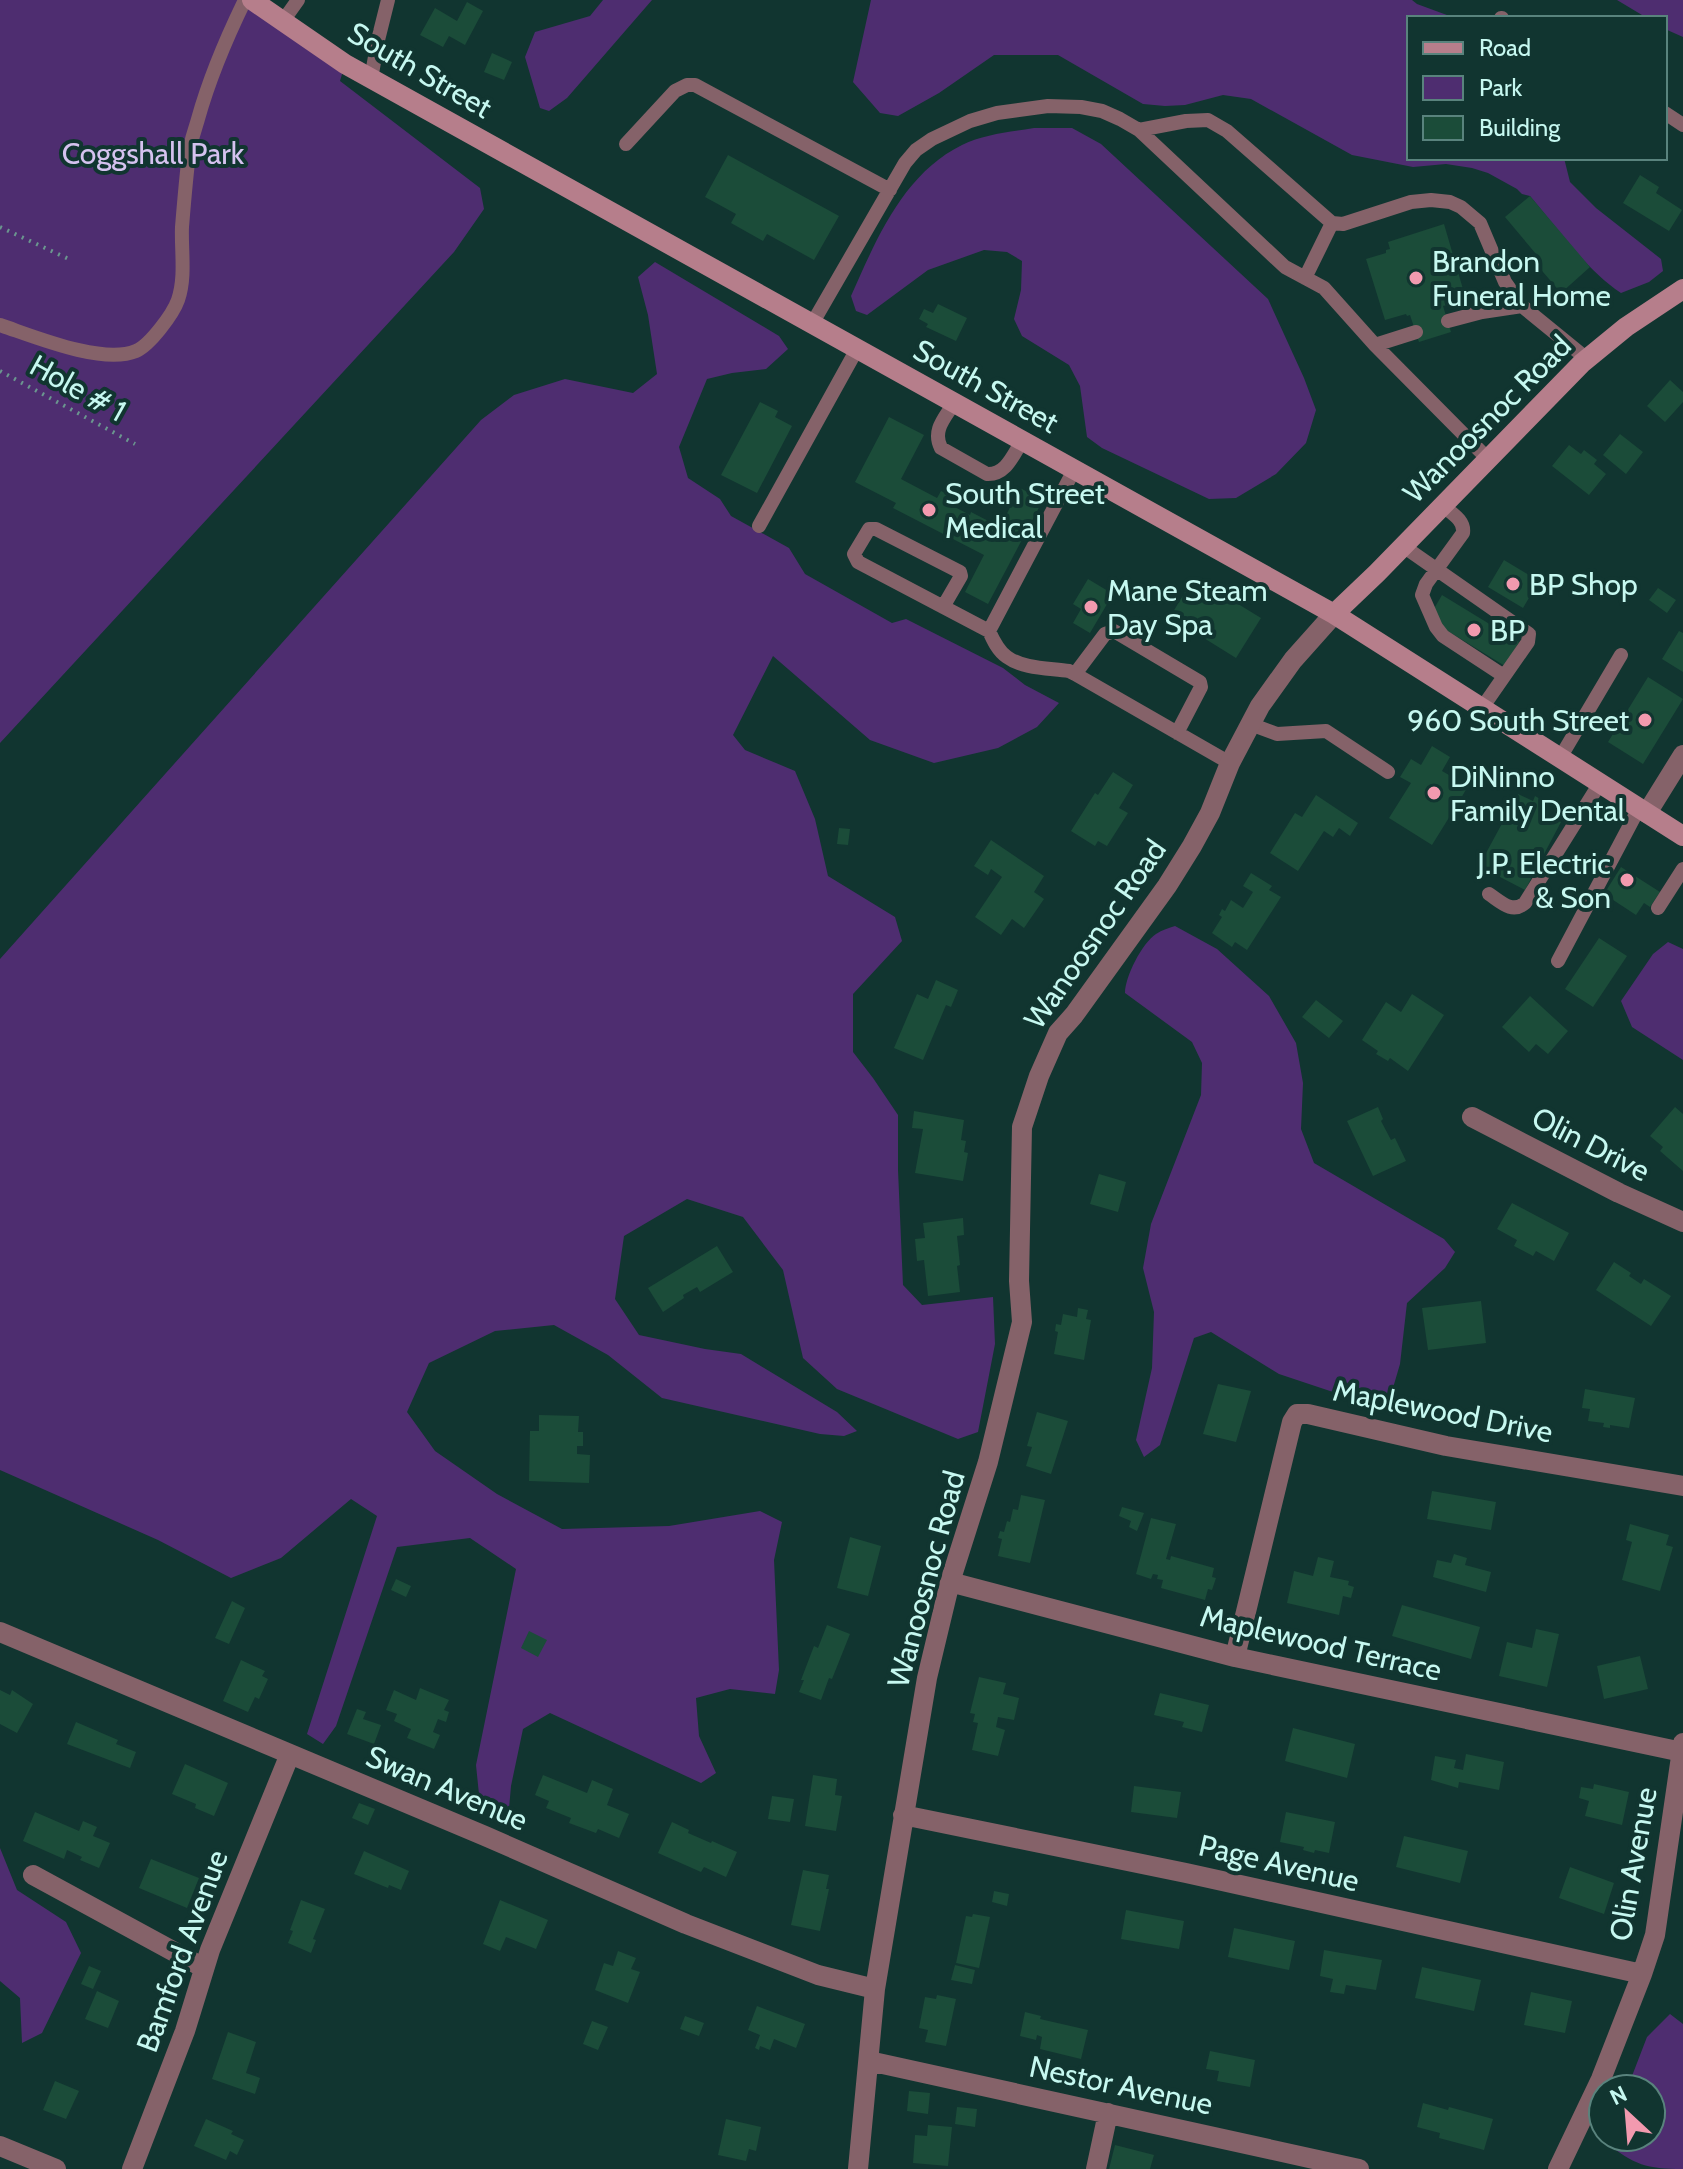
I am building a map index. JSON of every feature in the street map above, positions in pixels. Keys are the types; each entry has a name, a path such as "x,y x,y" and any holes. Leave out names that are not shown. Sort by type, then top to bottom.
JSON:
{"main road":[{"name":"South Street","path":"252,0 371,79 1334,614 1683,836"},
{"name":"Wanoosnoc Road","path":"1334,614 1587,359 1626,327 1683,289"}],"street":[{"name":"Wanoosnoc Road","path":"858,2169 875,1989 927,1678 950,1582 988,1462 1022,1322 1019,1281 1022,1127 1058,1033 1167,886 1192,846 1260,706 1293,660 1334,614"},
{"path":"1643,810 1683,755"},
{"name":"Olin Drive","path":"1472,1117 1619,1193 1683,1222"},
{"name":"Maplewood Drive","path":"1235,1657 1292,1422 1297,1414 1446,1446 1683,1486"},
{"name":"Maplewood Terrace","path":"950,1582 1235,1657 1682,1748"},
{"name":"Swan Avenue","path":"0,1632 686,1924 818,1975 875,1989"},
{"name":"Olin Avenue","path":"1558,2169 1601,2079 1655,1935 1682,1748"},
{"name":"Bamford Avenue","path":"132,2169 185,2031 210,1950 290,1754"},
{"name":"Page Avenue","path":"903,1815 1186,1873 1642,1974"},
{"path":"33,1875 204,1968"},
{"name":"Nestor Avenue","path":"869,2061 1359,2169"},
{"path":"1096,2169 1108,2113"},
{"path":"0,2146 56,2169"}],"lane":[{"path":"0,325 62,347 118,355 136,351 148,342 172,312 179,294 189,150 223,44 245,0"},
{"path":"283,21 298,0"},
{"path":"371,79 384,2"},
{"path":"626,144 675,91 695,85 890,190"},
{"path":"812,324 905,163 916,150 970,121 997,113 1048,106 1102,111 1139,130 1285,267 1324,288 1375,345 1488,459"},
{"path":"1139,130 1208,120 1227,131 1332,223 1343,224 1411,202 1431,200 1461,207 1480,223 1505,282 1522,306 1587,359"},
{"path":"1305,278 1332,223"},
{"path":"1448,321 1522,306"},
{"path":"1375,345 1416,332"},
{"path":"759,526 857,349"},
{"path":"954,403 936,438 941,448 987,474 998,473 1006,466 1022,441"},
{"path":"989,631 1074,470"},
{"path":"1443,506 1462,522 1463,533 1436,568 1422,595 1439,632 1504,676"},
{"path":"943,607 961,576 960,572 876,529 869,529 854,554 858,562 943,607 989,631 1006,657 1019,663 1069,671 1230,763"},
{"path":"1403,546 1528,631 1528,642 1482,708"},
{"path":"1075,674 1109,631 1150,651 1200,682 1201,687 1177,733"},
{"path":"1560,758 1621,655"},
{"path":"1250,724 1277,734 1326,731 1388,772"},
{"path":"1489,894 1511,908 1522,906 1600,783"},
{"path":"1558,961 1643,810"},
{"path":"1658,908 1683,869"}],"path":[{"path":"0,227 71,260"},
{"name":"Hole # 1","path":"0,371 135,444"}],"green space":[{"name":"Coggshall Park","path":"0,0 252,0 345,64 340,81 480,188 484,209 454,252 0,743"},
{"path":"603,0 652,0 567,98 549,111 540,108 525,57 535,32 590,16"},
{"path":"871,0 1412,0 1450,16 1407,16 1407,160 1564,160 1570,182 1596,208 1661,259 1663,271 1649,282 1621,293 1584,260 1530,196 1488,173 1446,164 1413,167 1352,155 1251,99 1223,95 1185,105 1143,104 1058,55 994,55 939,93 898,116 880,113 853,82"},
{"path":"1617,0 1683,0 1683,37 1667,30 1667,16 1644,16"},
{"path":"1034,128 1072,128 1101,144 1268,299 1316,410 1306,443 1276,474 1236,498 1209,499 1102,448 1087,437 1080,386 1069,365 1022,336 1014,319 1021,290 1022,261 1007,252 984,250 928,270 867,315 856,311 851,296 871,253 894,210 923,173 970,141"},
{"path":"655,262 779,336 788,349 766,369 707,379 679,447 688,478 720,499 731,516 789,548 805,574 892,623 906,619 1003,668 1025,685 1059,703 1037,727 998,748 934,763 870,740 773,656 733,735 745,750 795,771 815,819 828,876 895,917 902,941 853,994 853,1052 898,1115 903,1285 922,1305 993,1297 995,1344 978,1432 958,1439 837,1389 803,1358 783,1270 743,1217 687,1199 624,1236 615,1299 639,1335 741,1354 837,1412 857,1431 844,1436 820,1434 662,1398 608,1355 554,1325 495,1331 429,1363 407,1412 435,1451 497,1494 562,1529 669,1526 760,1511 782,1522 774,1560 779,1670 775,1694 730,1689 696,1698 699,1736 716,1773 701,1783 550,1713 523,1729 511,1786 508,1820 481,1814 476,1765 516,1569 470,1538 397,1547 336,1726 323,1744 307,1734 377,1516 351,1499 281,1558 231,1578 158,1540 0,1470 0,959 481,420 514,395 565,379 633,393 657,374 648,315 638,277"},
{"path":"1175,926 1217,949 1269,996 1296,1043 1303,1083 1301,1129 1314,1163 1444,1239 1455,1252 1445,1268 1407,1303 1400,1364 1390,1398 1369,1404 1279,1374 1211,1332 1194,1338 1160,1445 1144,1457 1136,1440 1152,1368 1154,1312 1143,1268 1151,1224 1201,1095 1202,1063 1192,1042 1125,993 1131,970 1145,945 1156,934"},
{"path":"1668,942 1683,949 1683,1060 1632,1027 1621,1001 1653,954"},
{"path":"0,1848 17,1890 66,1922 81,1953 42,2033 22,2043 20,1998 0,1981"},
{"path":"1670,2014 1683,2024 1683,2169 1641,2164 1621,2153 1667,2153 1667,2073 1633,2073 1647,2037"}],"building":[{"path":"467,2 483,11 465,45 449,36 443,47 420,35 435,8 457,21"},
{"path":"492,53 512,62 504,80 484,72"},
{"path":"728,155 839,216 814,260 767,234 763,241 731,223 736,214 705,197"},
{"path":"1640,175 1659,187 1656,193 1682,210 1669,231 1623,203"},
{"path":"1530,196 1590,267 1561,293 1531,258 1536,254 1505,217"},
{"name":"Brandon Funeral Home","path":"1444,224 1465,296 1446,302 1447,305 1443,306 1451,332 1419,342 1410,315 1385,320 1366,259 1386,253 1390,249 1388,242"},
{"path":"938,304 967,318 956,341 926,327 928,324 919,319 924,309 933,313"},
{"path":"1670,380 1683,392 1683,402 1665,422 1647,406"},
{"path":"760,402 778,411 775,417 792,426 757,493 721,475"},
{"name":"South Street Medical","path":"889,417 924,435 901,479 937,498 941,491 951,496 947,503 1000,527 1020,488 1043,500 988,604 965,592 984,555 893,508 896,503 855,482"},
{"path":"1620,434 1643,452 1626,474 1603,455"},
{"path":"1569,445 1581,454 1584,450 1597,460 1594,464 1606,474 1589,495 1552,466"},
{"name":"BP Shop","path":"1504,560 1539,581 1523,608 1488,587"},
{"path":"1194,577 1261,618 1236,658 1170,617"},
{"name":"Mane Steam Day Spa","path":"1088,579 1113,594 1090,633 1073,623 1081,609 1073,604"},
{"path":"1658,588 1676,600 1667,613 1649,600"},
{"name":"BP","path":"1442,595 1519,642 1505,666 1428,619"},
{"path":"1679,631 1683,633 1683,672 1662,659"},
{"name":"960 South Street","path":"1648,677 1683,699 1643,764 1608,742"},
{"name":"DiNinno Family Dental","path":"1432,746 1450,757 1442,771 1468,786 1460,800 1465,803 1455,820 1450,816 1432,845 1389,818 1411,783 1400,777 1411,759 1421,765"},
{"path":"1113,772 1133,785 1119,808 1128,813 1107,846 1098,841 1095,846 1071,831 1095,793 1098,795"},
{"path":"1518,794 1533,801 1535,796 1549,804 1544,813 1561,822 1525,890 1479,866"},
{"path":"1316,795 1358,823 1350,836 1339,828 1333,837 1324,831 1298,871 1270,853 1295,813 1302,817"},
{"path":"839,828 850,829 848,845 837,844"},
{"path":"991,840 1044,876 1034,892 1044,899 1024,928 1012,919 1001,935 975,917 1002,877 991,869 988,875 974,866"},
{"name":"J.P. Electric & Son","path":"1621,867 1660,892 1650,907 1644,903 1636,915 1604,894"},
{"path":"1251,873 1272,886 1269,890 1281,897 1247,950 1235,942 1232,947 1212,933 1222,917 1219,915 1222,909 1225,911 1231,900 1243,908 1253,892 1243,886"},
{"path":"1599,938 1627,956 1593,1007 1565,989"},
{"path":"936,980 958,990 951,1007 946,1005 923,1060 894,1048 917,994 928,999"},
{"path":"1412,994 1444,1015 1408,1071 1390,1058 1388,1061 1376,1054 1378,1051 1362,1040 1386,1002 1401,1012"},
{"path":"1530,996 1568,1031 1548,1054 1536,1044 1529,1052 1502,1027"},
{"path":"1316,1000 1343,1021 1329,1038 1302,1017"},
{"path":"1378,1107 1381,1121 1391,1140 1395,1138 1406,1161 1373,1176 1347,1121"},
{"path":"1675,1107 1683,1114 1683,1171 1660,1151 1663,1147 1650,1136"},
{"path":"914,1111 964,1120 961,1140 966,1141 964,1152 968,1153 963,1181 915,1173 923,1129 912,1128"},
{"path":"1099,1174 1126,1182 1118,1212 1090,1204"},
{"path":"1512,1203 1569,1233 1554,1261 1536,1251 1533,1256 1514,1246 1517,1240 1497,1229"},
{"path":"963,1218 964,1235 957,1236 960,1292 928,1296 924,1260 917,1261 915,1239 925,1238 923,1223"},
{"path":"717,1246 733,1272 700,1292 697,1287 683,1295 684,1298 663,1312 648,1288"},
{"path":"1614,1262 1641,1284 1644,1279 1671,1296 1651,1326 1596,1290"},
{"path":"1481,1301 1486,1343 1428,1350 1422,1308"},
{"path":"1078,1308 1088,1310 1086,1319 1091,1320 1084,1360 1054,1354 1058,1332 1055,1331 1056,1324 1061,1325 1063,1314 1077,1317"},
{"path":"1218,1384 1251,1391 1236,1442 1203,1434"},
{"path":"1585,1389 1635,1398 1629,1428 1603,1427 1604,1423 1588,1421 1590,1409 1582,1408"},
{"path":"1037,1412 1068,1421 1051,1474 1026,1466 1032,1447 1027,1446"},
{"path":"539,1415 579,1416 578,1432 583,1432 583,1446 577,1446 577,1454 590,1455 589,1483 529,1481 530,1431 539,1431"},
{"path":"1432,1491 1496,1502 1491,1530 1427,1519"},
{"path":"1021,1495 1045,1500 1030,1563 998,1556 1002,1539 998,1538 1000,1531 1004,1532 1007,1521 1010,1522 1013,1509 1018,1510"},
{"path":"1122,1507 1144,1513 1137,1531 1129,1527 1131,1521 1119,1516"},
{"path":"1151,1518 1176,1524 1166,1559 1170,1560 1171,1556 1214,1568 1212,1577 1216,1578 1205,1600 1161,1588 1163,1580 1157,1579 1158,1575 1153,1574 1151,1579 1136,1574"},
{"path":"1630,1524 1669,1535 1666,1545 1673,1547 1660,1591 1622,1580 1632,1542 1626,1540"},
{"path":"850,1537 881,1546 868,1596 837,1588"},
{"path":"1454,1554 1467,1558 1465,1565 1491,1572 1486,1592 1433,1577 1437,1560 1451,1563"},
{"path":"1318,1557 1334,1561 1330,1577 1349,1581 1348,1585 1354,1587 1351,1598 1343,1596 1339,1615 1287,1603 1294,1571 1313,1576"},
{"path":"396,1579 411,1586 406,1597 391,1590"},
{"path":"232,1601 245,1608 229,1644 215,1638"},
{"path":"1402,1605 1480,1627 1471,1659 1392,1636"},
{"path":"827,1625 850,1634 821,1700 799,1692 814,1646 818,1648"},
{"path":"1536,1629 1559,1634 1547,1687 1499,1676 1507,1642 1532,1648"},
{"path":"529,1631 547,1640 538,1657 521,1648"},
{"path":"1640,1656 1648,1689 1604,1699 1597,1666"},
{"path":"241,1660 265,1671 262,1676 268,1679 259,1699 255,1697 248,1712 223,1701"},
{"path":"979,1677 1006,1683 1003,1694 1019,1698 1014,1720 998,1717 996,1727 1005,1730 998,1756 972,1750 978,1723 973,1722 975,1714 970,1713"},
{"path":"420,1688 449,1700 444,1710 449,1712 446,1722 438,1719 433,1732 440,1735 434,1749 407,1738 411,1729 394,1721 397,1714 386,1710 394,1690 416,1700"},
{"path":"0,1690 10,1695 12,1690 33,1704 17,1733 0,1724"},
{"path":"1160,1693 1209,1705 1202,1732 1182,1727 1184,1722 1154,1715"},
{"path":"357,1709 366,1712 363,1719 381,1725 374,1744 347,1734"},
{"path":"76,1722 118,1740 116,1744 136,1752 130,1768 67,1744"},
{"path":"1293,1728 1355,1744 1347,1778 1285,1761"},
{"path":"1466,1754 1504,1762 1499,1790 1459,1782 1458,1788 1431,1780 1435,1756 1456,1760 1454,1768 1463,1770"},
{"path":"185,1764 228,1783 214,1816 172,1794"},
{"path":"543,1775 587,1793 592,1780 613,1789 607,1805 629,1814 619,1838 598,1829 596,1833 569,1823 571,1818 546,1808 549,1801 535,1795"},
{"path":"813,1775 837,1779 835,1795 842,1796 836,1831 805,1826"},
{"path":"1594,1784 1629,1792 1622,1825 1585,1816 1589,1801 1579,1798 1581,1787 1593,1789"},
{"path":"1134,1786 1181,1792 1177,1818 1131,1812"},
{"path":"772,1796 794,1799 790,1822 768,1819"},
{"path":"359,1803 375,1809 368,1825 352,1818"},
{"path":"35,1812 79,1831 83,1821 97,1827 93,1836 110,1843 99,1868 67,1850 64,1859 23,1841"},
{"path":"1286,1812 1335,1822 1329,1853 1315,1850 1314,1853 1303,1850 1304,1847 1280,1842"},
{"path":"672,1822 689,1830 688,1833 737,1852 726,1877 704,1867 701,1872 658,1853"},
{"path":"1404,1836 1468,1851 1460,1883 1396,1867"},
{"path":"364,1851 409,1871 401,1890 354,1874"},
{"path":"151,1859 199,1878 187,1908 139,1888"},
{"path":"1570,1867 1614,1883 1604,1914 1559,1898"},
{"path":"803,1870 829,1875 820,1931 791,1925"},
{"path":"994,1891 1009,1894 1007,1906 992,1902"},
{"path":"301,1900 325,1909 311,1953 288,1943"},
{"path":"500,1900 548,1920 536,1949 506,1937 500,1951 483,1944"},
{"path":"1126,1910 1184,1921 1179,1949 1121,1939"},
{"path":"973,1914 990,1917 979,1968 956,1963 966,1916 972,1917"},
{"path":"1234,1928 1295,1941 1289,1970 1228,1957"},
{"path":"1324,1950 1382,1960 1376,1990 1346,1985 1344,1994 1330,1992 1333,1979 1320,1976"},
{"path":"618,1951 636,1958 631,1969 640,1972 628,2003 595,1990 604,1963 613,1966"},
{"path":"955,1965 975,1970 972,1984 951,1980"},
{"path":"89,1966 101,1971 93,1989 81,1984"},
{"path":"1422,1967 1481,1980 1474,2011 1415,1998"},
{"path":"97,1991 119,2001 108,2028 85,2019"},
{"path":"1531,1992 1572,2001 1565,2033 1524,2025"},
{"path":"937,1995 956,1999 946,2046 925,2042 928,2030 919,2028 925,1997 936,1999"},
{"path":"757,2006 805,2024 796,2048 774,2039 770,2050 760,2046 759,2050 755,2048 760,2035 748,2030"},
{"path":"1025,2012 1041,2016 1040,2019 1088,2030 1081,2059 1040,2049 1042,2037 1037,2035 1036,2040 1020,2036"},
{"path":"685,2016 704,2023 699,2036 680,2029"},
{"path":"592,2021 608,2027 598,2050 583,2044"},
{"path":"228,2032 256,2042 246,2073 260,2078 255,2094 212,2079"},
{"path":"1210,2051 1255,2060 1250,2087 1217,2081 1219,2071 1206,2069"},
{"path":"55,2081 79,2091 66,2119 43,2110"},
{"path":"909,2091 930,2093 928,2114 907,2111"},
{"path":"1423,2103 1493,2119 1484,2150 1439,2138 1440,2133 1417,2127"},
{"path":"957,2107 977,2109 975,2127 955,2124"},
{"path":"206,2119 233,2131 231,2134 244,2140 237,2155 230,2151 226,2160 194,2146"},
{"path":"726,2119 761,2127 756,2151 749,2149 746,2161 718,2155"},
{"path":"928,2125 952,2127 948,2166 913,2163 915,2135 927,2136"},
{"path":"1115,2145 1154,2155 1150,2169 1109,2169"}],"place":[{"name":"Brandon Funeral Home","path":"1416,278"},
{"name":"South Street Medical","path":"929,510"},
{"name":"BP Shop","path":"1513,584"},
{"name":"Mane Steam Day Spa","path":"1091,607"},
{"name":"BP","path":"1474,630"},
{"name":"960 South Street","path":"1645,720"},
{"name":"DiNinno Family Dental","path":"1434,793"},
{"name":"J.P. Electric & Son","path":"1627,880"}]}
